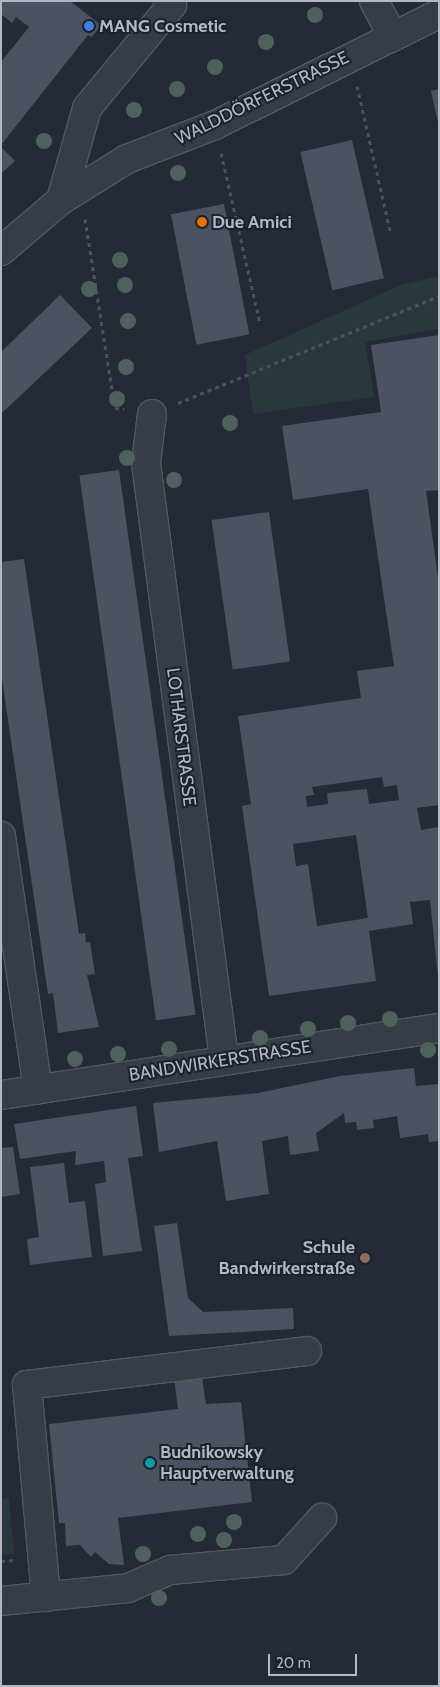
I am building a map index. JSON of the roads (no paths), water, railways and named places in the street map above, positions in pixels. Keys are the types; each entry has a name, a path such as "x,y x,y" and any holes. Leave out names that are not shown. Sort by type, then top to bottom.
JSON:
{"street":[{"path":"374,1 392,35"},
{"path":"61,200 87,108 170,3"},
{"name":"WALDDÖRFERSTRASSE","path":"1,251 61,200 127,160 215,124 392,35 439,14"},
{"name":"LOTHARSTRASSE","path":"152,414 146,463 224,1059"},
{"path":"1,836 38,1089"},
{"name":"BANDWIRKERSTRASSE","path":"1,1095 224,1059 439,1028"},
{"path":"46,1596 27,1385 307,1351"},
{"path":"1,1601 128,1588 170,1570 284,1560 322,1518"}],"place":[{"name":"MANG Cosmetic","path":"89,26"},
{"name":"Due Amici","path":"202,222"},
{"name":"Schule Bandwirkerstraße","path":"365,1258"},
{"name":"Budnikowsky Hauptverwaltung","path":"150,1463"}]}
